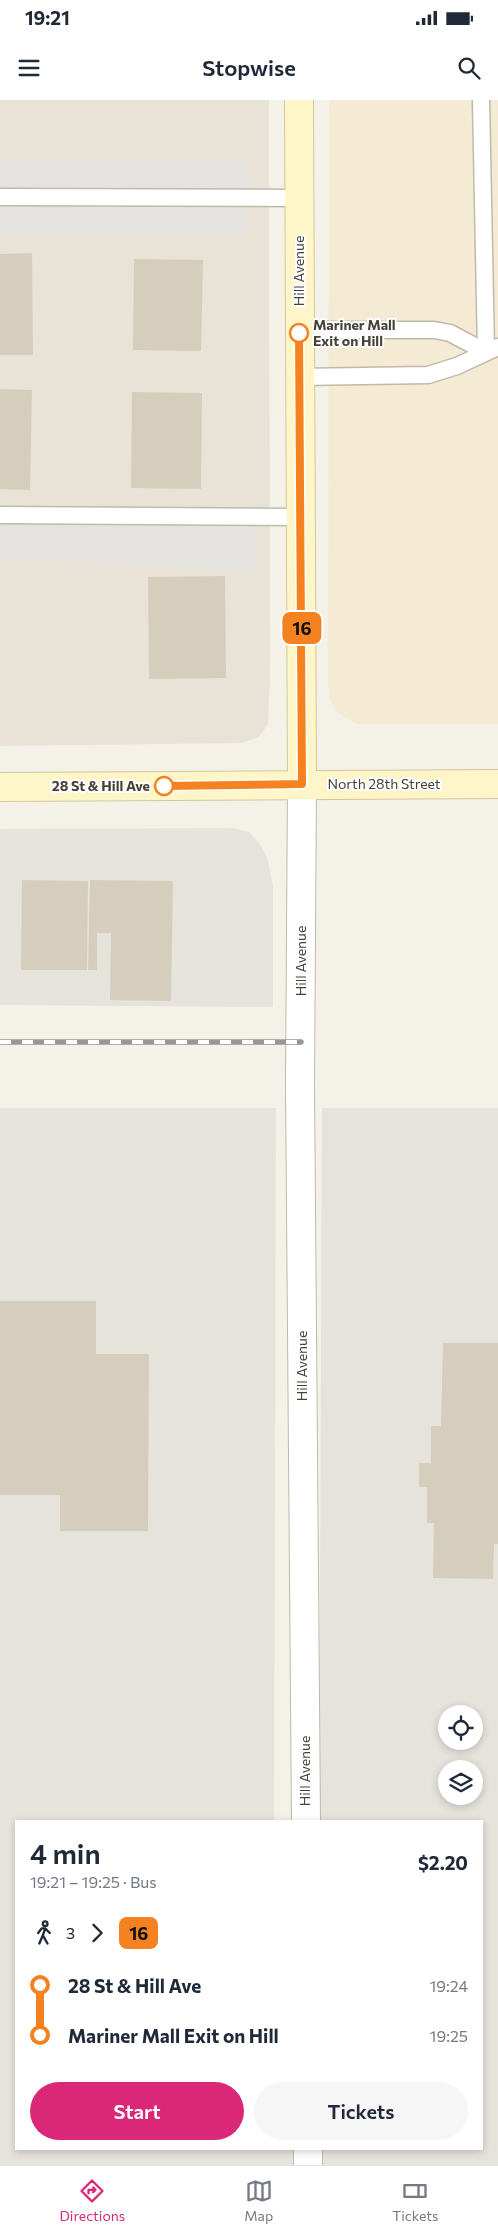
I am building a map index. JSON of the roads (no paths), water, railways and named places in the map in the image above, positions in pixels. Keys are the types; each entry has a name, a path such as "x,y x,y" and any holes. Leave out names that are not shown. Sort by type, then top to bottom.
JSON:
{"street":[{"name":"Hill Avenue","path":"299,100 302,784 300,1085 306,1820"},
{"name":"North 28th Street","path":"0,787 498,784"},
{"path":"308,2150 308,2165"}],"lane":[{"path":"481,100 492,349"},
{"path":"0,197 300,198"},
{"path":"299,330 434,330 450,333 492,349"},
{"path":"299,377 428,375 452,368 492,349"},
{"path":"0,515 300,516"}],"railway":[{"path":"0,1042 301,1042"}],"place":[{"name":"Mariner Mall Exit on Hill","path":"299,333"},
{"name":"28 St & Hill Ave","path":"164,786"}]}
